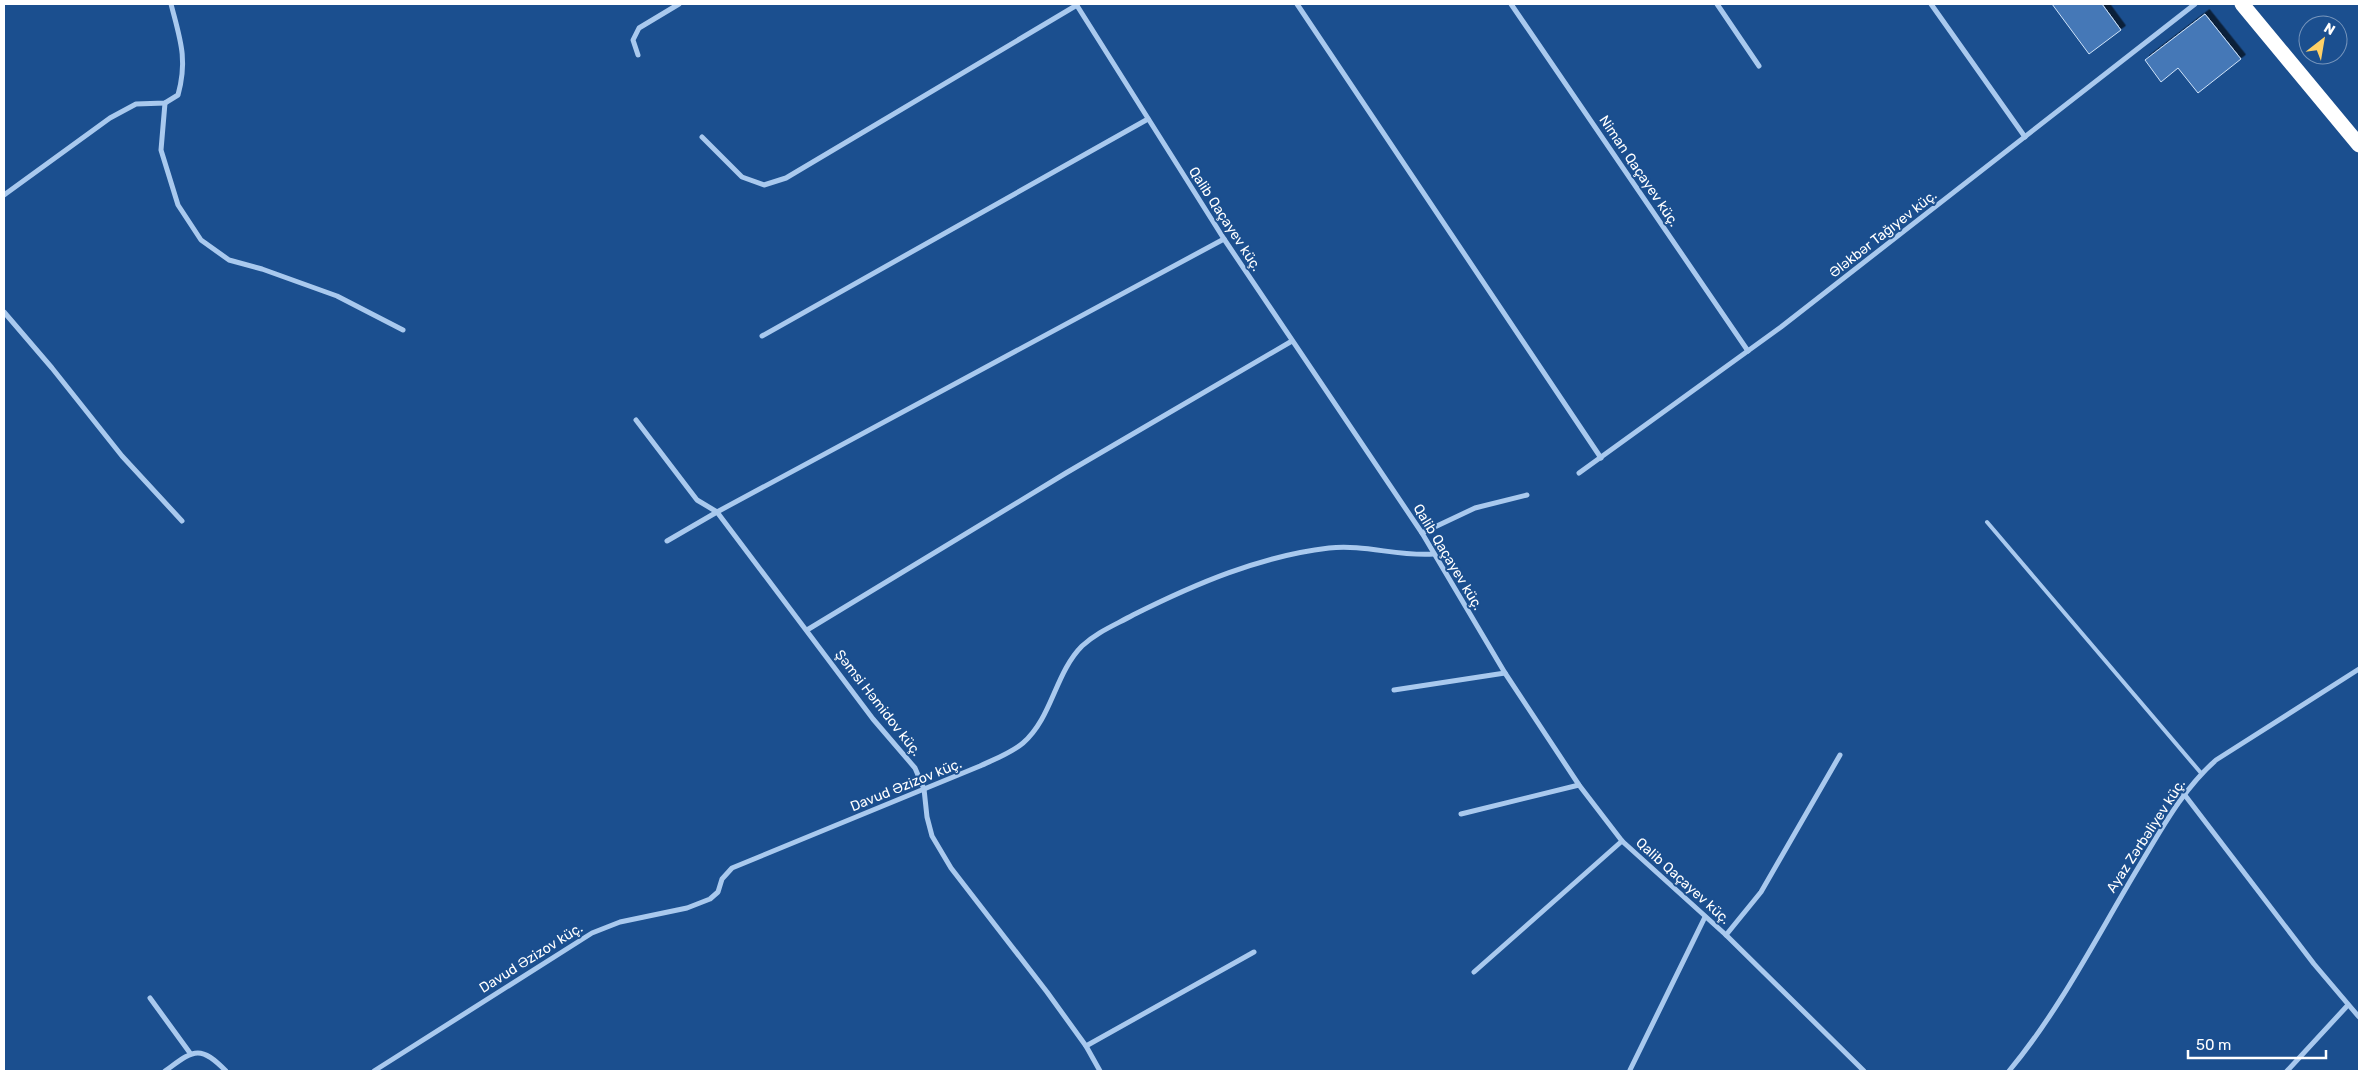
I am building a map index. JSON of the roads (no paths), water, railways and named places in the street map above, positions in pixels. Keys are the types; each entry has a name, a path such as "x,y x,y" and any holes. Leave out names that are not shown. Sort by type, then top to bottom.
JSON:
{"highway":[{"path":"2242,4 2359,145"}],"street":[{"path":"4,195 110,118 136,104 165,103 178,95 183,71 184,53 171,4"},
{"path":"638,56 634,40 639,28 679,4"},
{"path":"702,137 742,177 764,185 786,178 1076,4"},
{"name":"Qalib Qaçayev küç.","path":"1076,4 1224,239 1422,533 1505,673 1579,786 1622,841 1726,935 1864,1071"},
{"path":"1297,4 1601,458"},
{"name":"Niman Qaçayev küç.","path":"1511,4 1748,351"},
{"path":"1717,4 1759,66"},
{"path":"1931,4 2025,137"},
{"name":"Ələkbər Tağıyev küç.","path":"1580,473 1748,351 2195,4"},
{"path":"165,103 161,150 178,205 201,240 229,260 262,269 337,296 403,330"},
{"path":"762,336 1148,119"},
{"path":"667,541 717,512 1224,239"},
{"path":"4,312 52,368 122,456 182,521"},
{"path":"808,630 1066,473 1292,340"},
{"name":"Şəmsi Həmidov küç.","path":"636,420 697,500 717,512 808,630 873,719 915,768 924,789 927,817 932,836 950,868 1086,1046 1100,1071"},
{"path":"1422,533 1475,508 1527,495"},
{"name":"Davud Əzizov küç.","path":"374,1071 592,933 620,922 688,908 710,899 718,892 722,879 732,868 980,766 1024,742 1039,723 1071,660 1080,648 1094,636 1174,594 1261,561 1330,548 1364,548 1418,556 1434,554"},
{"name":"Ayaz Zərbəliyev küç.","path":"2010,1071 2052,1012 2161,829 2184,794 2201,773 2216,760 2359,669"},
{"path":"1394,690 1505,673"},
{"path":"1726,935 1760,892 1840,755"},
{"path":"1461,814 1579,786"},
{"path":"2184,794 2359,1017"},
{"path":"1474,972 1622,841"},
{"path":"1630,1070 1705,918"},
{"path":"1086,1046 1254,952"},
{"path":"150,998 190,1053"},
{"path":"2287,1071 2348,1005"},
{"path":"165,1071 190,1053 202,1052 216,1060 226,1071"}],"lane":[{"path":"1987,522 2201,773"}]}
